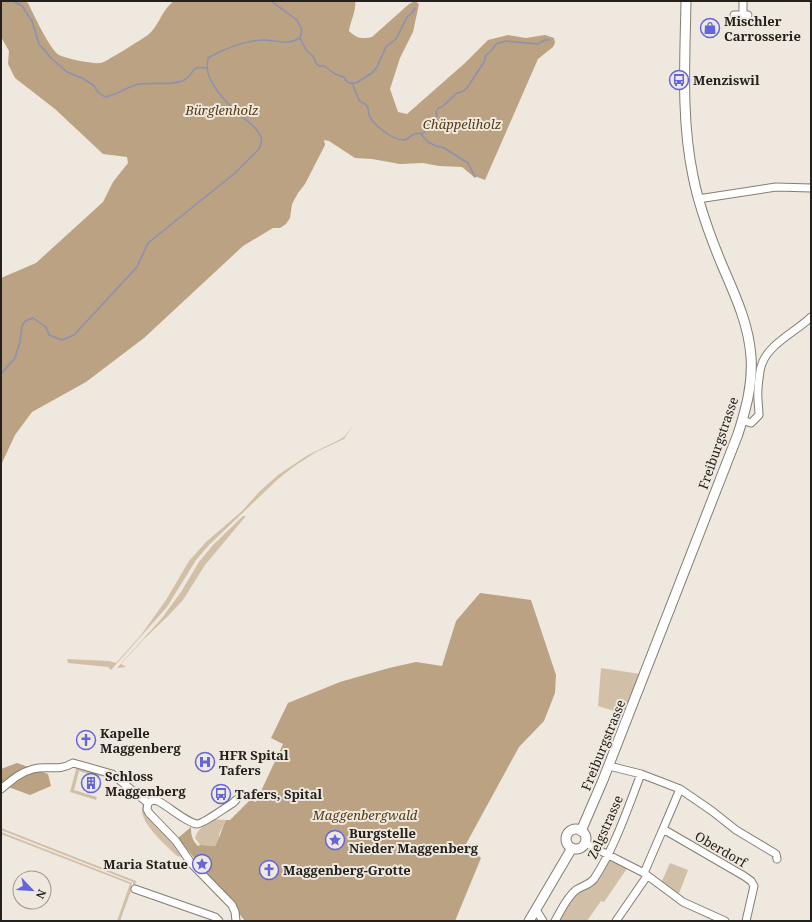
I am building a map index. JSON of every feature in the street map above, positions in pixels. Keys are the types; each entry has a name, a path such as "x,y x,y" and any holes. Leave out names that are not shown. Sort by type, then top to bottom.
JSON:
{"main road":[{"name":"Freiburgstrasse","path":"581,831 609,766 742,420 751,384 752,363 749,340 741,312 709,234 698,199 689,157 685,96 686,1"},
{"path":"572,831 581,831 585,835 585,844 578,849 572,848 568,844 568,835 572,831"},
{"path":"529,921 572,848"}],"street":[{"path":"734,15 746,15 743,1"},
{"path":"698,199 776,187 811,188"},
{"path":"742,420 751,423 759,415 758,399 760,373 765,358 775,346 811,317"},
{"path":"1,789 21,774 35,769 60,769 73,763 112,774 148,803"},
{"name":"Oberdorf","path":"609,766 641,774 680,789 736,830 776,854 777,859"},
{"name":"Zelgstrasse","path":"555,921 569,897 592,881 609,855 641,774"},
{"path":"616,921 646,874 680,789"},
{"path":"148,803 153,800 158,801 190,822 197,824 236,800"},
{"path":"148,803 147,809 149,813 176,841 191,863 232,905 235,912 236,921"},
{"name":"Oberdorf","path":"663,829 751,881 754,886 746,921"},
{"path":"585,844 646,874 683,902 725,921"},
{"path":"135,889 215,917 219,921"},
{"path":"536,910 543,921"}],"shaded area":[{"path":"354,424 344,439 316,452 293,467 277,480 209,545 196,560 167,607 111,670 108,667 68,663 67,659 109,661 116,663 141,635 166,600 189,561 206,542 242,511 260,491 278,475 308,455 345,436"},
{"path":"243,516 246,516 205,565 183,600 121,664 126,667 117,668 162,618 181,592 199,562 213,545"},
{"path":"601,668 640,674 626,710 621,713 598,706"},
{"path":"77,766 103,774 103,776 100,775 99,777 79,771 74,790 97,797 96,800 70,792"},
{"path":"143,805 146,815 164,832 182,857 177,856 148,826 142,811"},
{"path":"211,819 226,820 219,834 219,841 215,846 200,845 195,838 196,835 202,828 212,821"},
{"path":"1,828 136,881 135,887 133,886 133,882 1,830"},
{"path":"1,832 132,883 132,888 120,921 117,921 130,884 1,834"},
{"path":"614,859 628,867 604,902 601,901 587,921 557,921 569,900 607,862"},
{"path":"670,863 688,870 678,896 661,883"}],"green space":[{"name":"Bürglenholz","path":"1,1 24,1 28,3 51,46 59,55 80,61 101,63 148,35 155,27 166,8 174,1 355,1 355,8 349,31 355,36 362,38 372,37 409,4 415,1 419,4 413,32 400,58 390,89 398,112 407,114 465,63 488,40 508,35 526,38 545,35 554,38 555,43 553,47 538,59 485,180 474,177 462,167 439,166 423,163 400,164 372,159 355,158 329,141 324,140 325,145 305,184 292,204 290,218 286,224 280,228 273,228 243,246 144,338 86,382 32,412 15,435 1,465 1,278 36,263 103,202 113,182 128,163 127,157 103,154 55,109 15,78 8,64 9,51 1,37"},
{"name":"Maggenbergwald","path":"480,593 531,600 556,675 555,693 544,721 519,747 466,844 481,858 455,921 245,921 178,838 191,827 192,837 198,846 215,846 226,820 230,820 250,800 256,802 283,744 271,738 288,703 340,682 389,668 416,662 442,666 456,621"},
{"path":"17,763 48,774 51,786 30,795 3,785 1,786 1,769"}],"waterway":[{"path":"13,1 22,6 32,21 39,44 52,59 67,72 82,78 93,85 99,93 105,97 114,95 139,84 171,83 182,81 187,79 194,69 201,67 207,68"},
{"path":"1,374 15,358 20,342 22,326 25,321 33,318 46,327 49,335 62,340 74,335 137,267 148,243 235,173 259,149 262,140 258,132 254,126 230,106 219,94 208,74 207,66 208,58 242,43 257,40 291,42 300,38 302,30 297,20 271,1"},
{"path":"352,83 356,83 372,73 377,67 386,47 396,39 407,17 415,8"},
{"path":"300,38 306,50 313,56 319,66 324,66 335,74 344,77 347,82 353,84 359,100 367,106 371,119 379,127 394,138 403,140 408,139 414,134 423,133 437,116 436,112 438,108 442,107 457,93 462,92 467,88 484,62 486,55 496,44 506,41 538,44 545,40 550,40"},
{"path":"421,134 428,142 444,148 468,163 475,177"}],"place":[{"name":"Mischler Carrosserie","path":"710,28"},
{"name":"Menziswil","path":"679,80"},
{"name":"Kapelle Maggenberg","path":"86,740"},
{"name":"HFR Spital Tafers","path":"205,762"},
{"name":"Schloss Maggenberg","path":"91,783"},
{"name":"Tafers, Spital","path":"221,794"},
{"name":"Burgstelle Nieder Maggenberg","path":"335,840"},
{"name":"Maria Statue","path":"202,864"},
{"name":"Maggenberg-Grotte","path":"269,870"}],"park label":[{"name":"Chäppeliholz","path":"462,124"}]}
